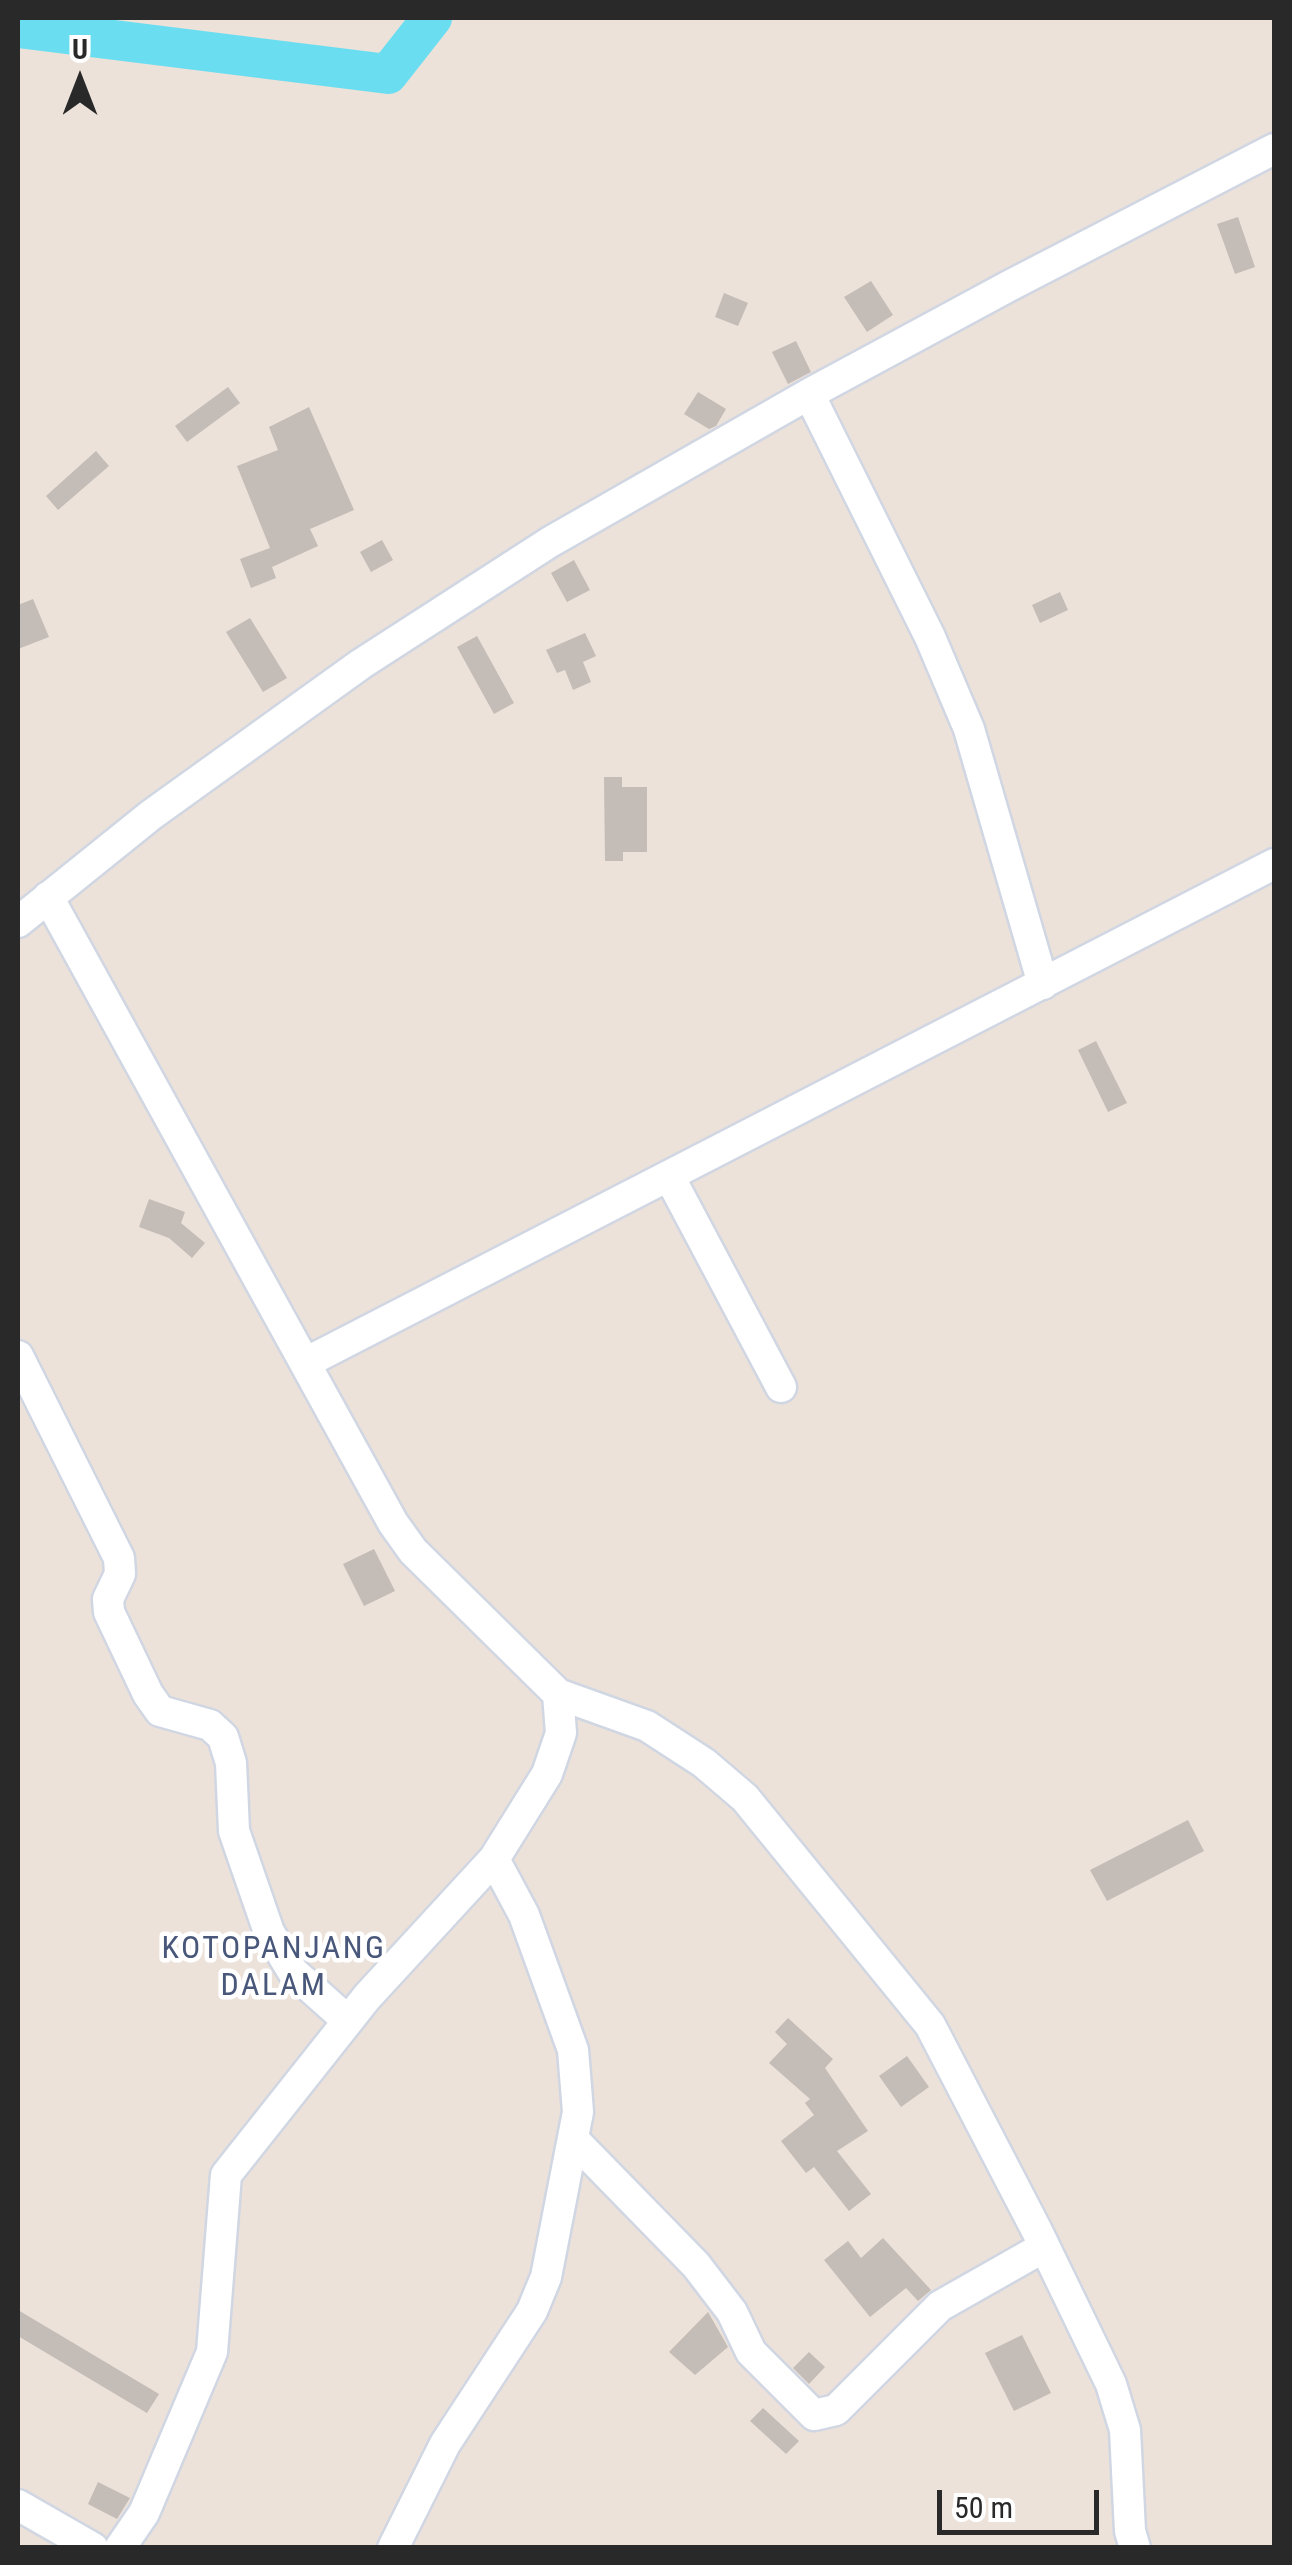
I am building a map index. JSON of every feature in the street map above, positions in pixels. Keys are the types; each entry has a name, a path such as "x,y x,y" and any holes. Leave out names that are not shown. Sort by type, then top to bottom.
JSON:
{"street":[{"path":"18,922 151,815 361,664 550,542 809,394 1274,149"},
{"path":"809,394 930,638 969,730 1043,984"},
{"path":"305,1363 1274,864"},
{"path":"48,897 392,1524 412,1551 558,1694 647,1726 704,1764 745,1798 930,2025 1111,2384 1123,2416 1134,2548"},
{"path":"669,1176 781,1388"},
{"path":"20,1367 119,1558 120,1574 108,1599 110,1612 148,1694 160,1710 210,1725 223,1737 232,1764 234,1831 270,1932 293,1972 348,2021"},
{"path":"120,2548 144,2513 212,2352 226,2175 348,2021 494,1859 547,1774 561,1734 558,1694"},
{"path":"393,2548 445,2444 532,2311 546,2277 578,2112 573,2050 524,1915 494,1859"},
{"path":"573,2139 696,2265 732,2312 751,2352 814,2415 836,2410 940,2306 1044,2246"},
{"path":"18,2505 93,2548"}],"building":[{"path":"1238,217 1255,267 1235,274 1217,224"},
{"path":"871,281 893,315 867,332 844,297"},
{"path":"724,293 748,303 738,326 715,317"},
{"path":"796,341 811,372 788,384 772,352"},
{"path":"228,387 240,403 187,442 175,426"},
{"path":"698,392 726,409 716,426 709,429 684,414"},
{"path":"309,407 354,510 310,529 318,546 272,567 276,578 251,588 240,559 270,548 237,466 278,450 269,427"},
{"path":"96,451 109,466 58,510 46,496"},
{"path":"382,540 393,560 371,572 360,552"},
{"path":"574,560 590,590 567,602 551,573"},
{"path":"1060,592 1068,610 1040,623 1032,605"},
{"path":"33,599 49,637 18,649 18,605"},
{"path":"250,618 287,678 263,692 226,632"},
{"path":"585,633 596,656 583,662 591,682 573,690 565,670 557,673 546,650"},
{"path":"477,636 514,703 494,714 457,647"},
{"path":"604,777 622,777 622,787 647,787 647,852 623,852 623,861 605,861"},
{"path":"1096,1041 1127,1103 1108,1112 1078,1050"},
{"path":"149,1199 185,1212 181,1223 205,1243 192,1258 169,1238 139,1227"},
{"path":"374,1549 395,1591 364,1606 343,1564"},
{"path":"1188,1820 1204,1851 1107,1901 1090,1870"},
{"path":"788,2018 833,2059 825,2068 868,2131 837,2151 871,2194 849,2211 814,2167 806,2173 781,2141 814,2115 805,2103 810,2099 769,2063 787,2044 775,2032"},
{"path":"907,2056 929,2087 901,2107 879,2076"},
{"path":"883,2238 931,2290 918,2301 906,2288 870,2317 824,2260 848,2241 861,2258"},
{"path":"18,2310 159,2394 147,2413 18,2336"},
{"path":"708,2312 728,2347 695,2375 669,2352"},
{"path":"1022,2335 1051,2393 1014,2411 985,2353"},
{"path":"809,2352 825,2367 809,2384 793,2368"},
{"path":"763,2408 799,2441 786,2454 750,2421"},
{"path":"98,2482 130,2498 117,2519 88,2504"}],"waterway":[{"path":"18,28 388,74 432,18"}],"district":[{"name":"KOTOPANJANG DALAM","path":"274,1968"}]}
